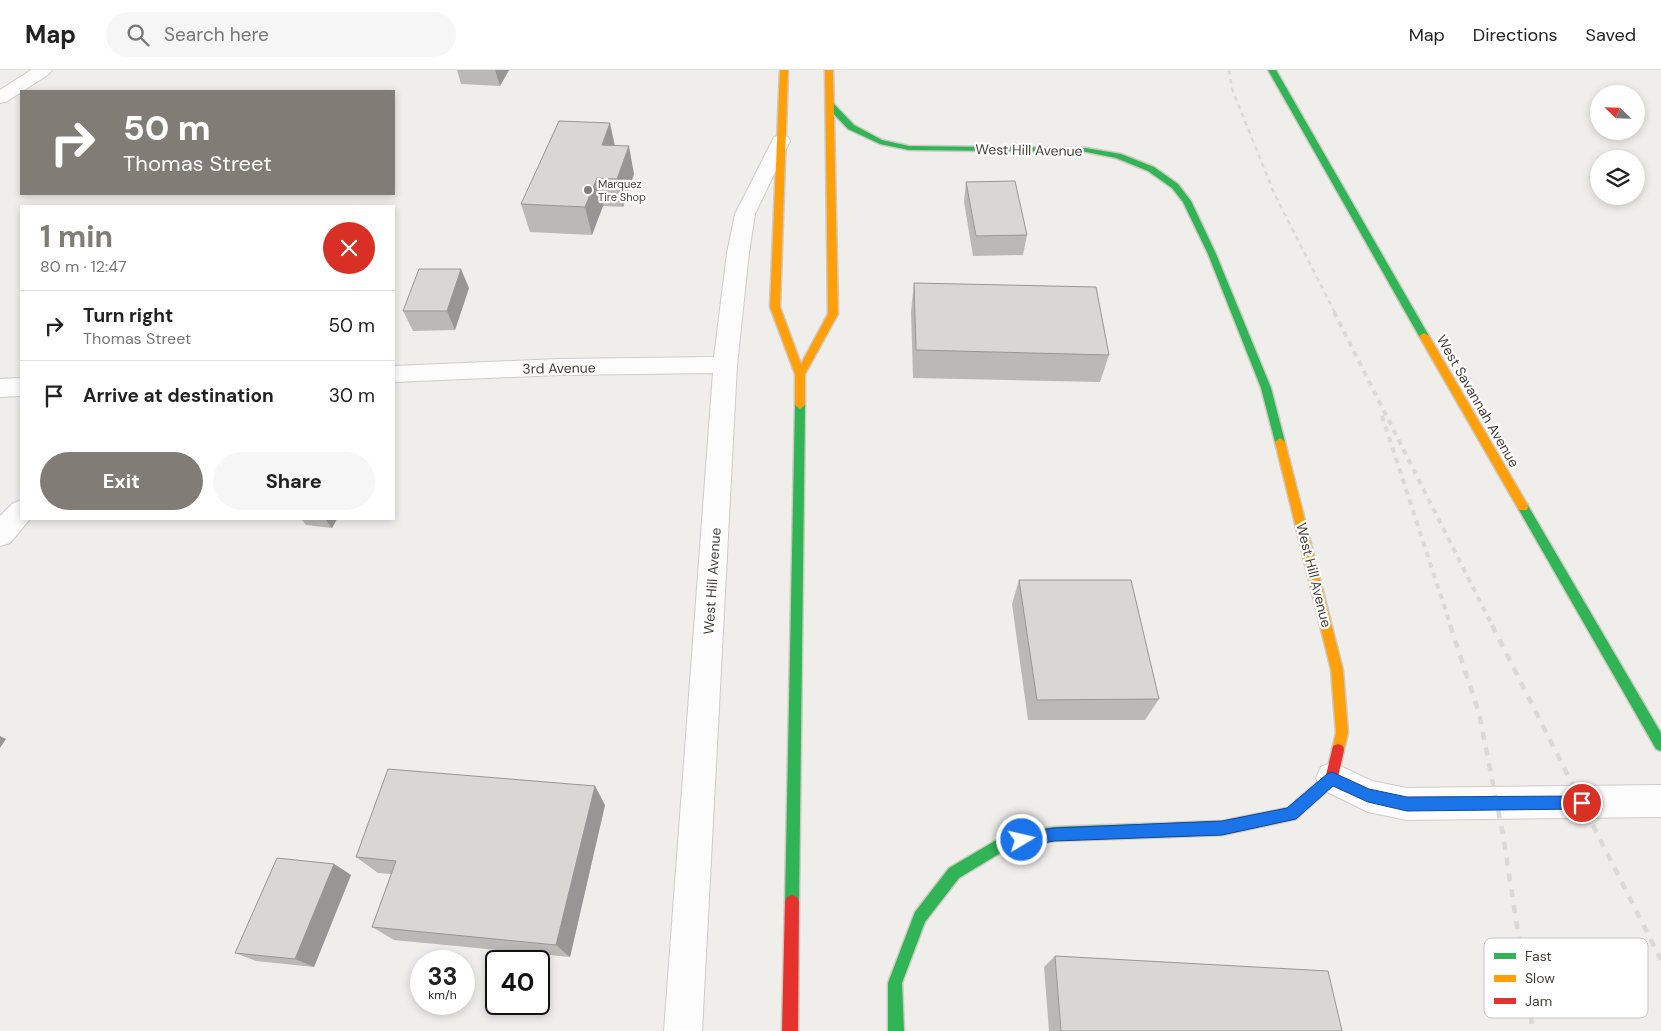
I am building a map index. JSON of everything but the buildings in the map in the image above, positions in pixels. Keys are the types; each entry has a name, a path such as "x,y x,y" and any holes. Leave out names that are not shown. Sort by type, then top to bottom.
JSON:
{"main road":[{"name":"West Hill Avenue","path":"784,70 775,307 800,374 790,1031"},
{"name":"West Hill Avenue","path":"800,374 834,314 829,70"},
{"name":"West Savannah Avenue","path":"1272,70 1341,194 1661,745"},
{"name":"West Hill Avenue","path":"830,105 851,128 880,142 909,148 1086,150 1118,156 1151,170 1175,186 1187,201 1212,254 1266,388 1297,504 1337,670 1342,733 1332,778"},
{"path":"896,1031 895,983 920,917 954,873 1005,842 1054,834 1222,828 1291,814 1332,778"}],"street":[{"path":"0,98 43,70"},
{"name":"West Hill Avenue","path":"683,1031 725,365 738,252 746,214 781,141"},
{"name":"3rd Avenue","path":"395,374 558,367 725,365"},
{"path":"0,388 20,387"},
{"path":"0,535 20,512"},
{"path":"1332,778 1368,796 1407,804 1450,805 1661,801"}],"railway":[{"path":"1229,70 1232,89 1274,193 1335,313"},
{"path":"1334,312 1493,627"},
{"path":"1382,416 1451,627"},
{"path":"1450,625 1479,713 1503,835 1519,938"},
{"path":"1492,625 1661,960"},
{"path":"1531,1018 1533,1031"}],"traffic: fast":[{"path":"1272,70 1424,336"},
{"path":"830,105 851,127 880,142 909,148 1086,150 1118,156 1151,169 1175,186 1187,201 1212,254 1266,388 1280,442"},
{"path":"792,902 800,405"},
{"path":"1523,507 1661,745"},
{"path":"896,1031 895,983 920,917 954,873 1005,842 1054,834 1169,830"}],"traffic: slow":[{"path":"784,70 775,307 800,374 800,405"},
{"path":"800,374 833,314 829,70"},
{"path":"1424,336 1523,507"},
{"path":"1280,442 1337,670 1342,733 1338,750"}],"traffic: jam":[{"path":"1169,830 1222,828 1291,814 1332,778 1338,750"},
{"path":"790,1031 792,902"}],"place":[{"name":"Marquez Tire Shop","path":"588,190"}],"route":[{"path":"1022,840 1054,834 1222,828 1291,814 1332,778 1368,796 1407,804 1582,803"}]}
